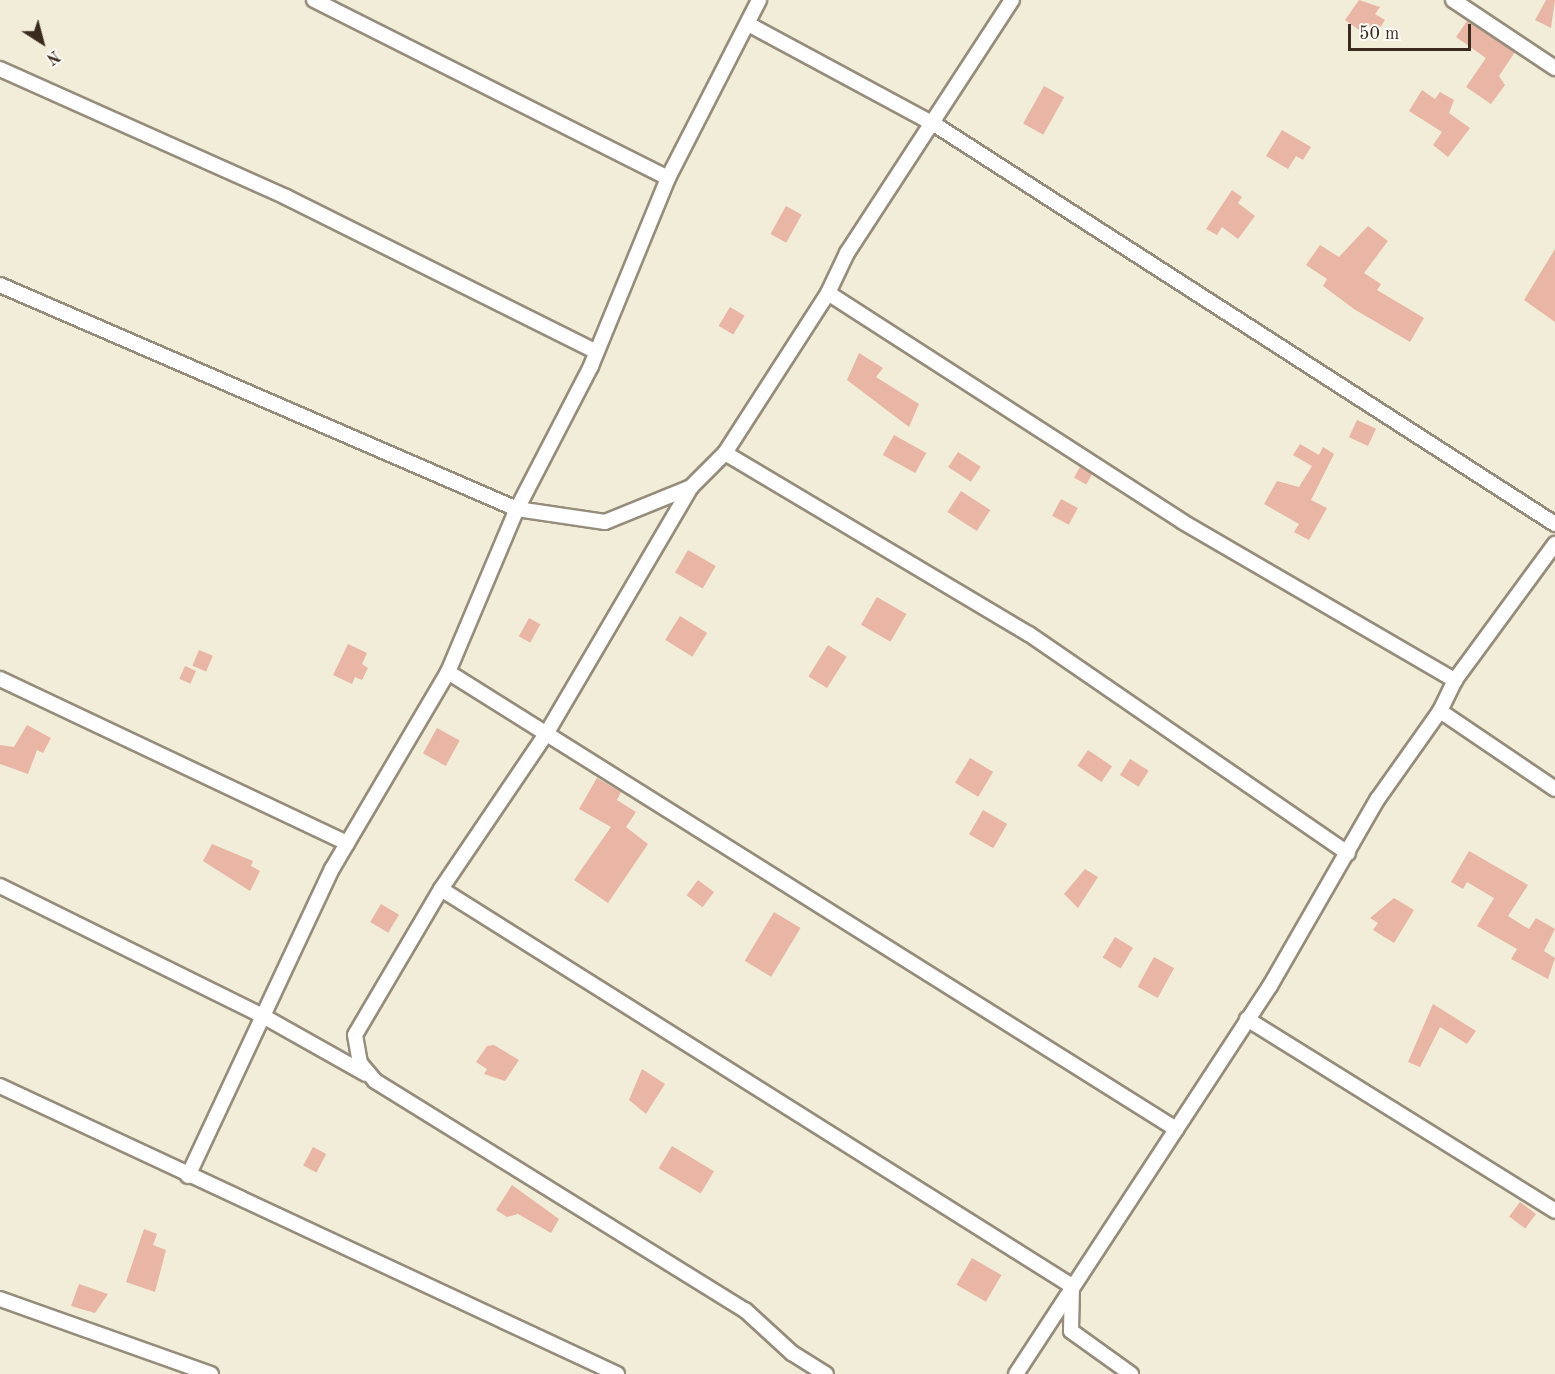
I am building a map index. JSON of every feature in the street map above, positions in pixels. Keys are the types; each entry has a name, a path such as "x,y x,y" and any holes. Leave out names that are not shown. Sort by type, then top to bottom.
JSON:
{"street":[{"path":"314,0 668,178"},
{"path":"188,1176 347,843 448,672 518,508 597,351 668,178 759,0"},
{"path":"366,1074 355,1035 441,889 546,734 691,487 725,453 828,293 847,253 934,124 1012,0"},
{"path":"1453,0 1555,68"},
{"path":"748,24 934,124 1555,524"},
{"path":"0,69 286,197 597,351"},
{"path":"0,285 518,508 605,522 691,487"},
{"path":"828,293 1183,522 1455,680"},
{"path":"725,453 1029,634 1348,853"},
{"path":"1016,1374 1247,1019 1348,853 1377,800 1440,711 1455,680 1555,544"},
{"path":"448,672 1176,1129"},
{"path":"0,678 347,843"},
{"path":"1440,711 1555,789"},
{"path":"0,886 263,1016 366,1074 745,1310 792,1353 826,1374"},
{"path":"441,889 1072,1286"},
{"path":"1247,1019 1555,1211"},
{"path":"0,1086 188,1176 616,1374"},
{"path":"1072,1286 1071,1331 1131,1374"},
{"path":"0,1299 211,1374"}],"building":[{"path":"1359,0 1380,7 1375,14 1385,20 1377,32 1367,25 1362,32 1345,20"},
{"path":"1546,0 1555,0 1551,28 1535,20"},
{"path":"1467,21 1515,52 1499,76 1505,85 1491,104 1466,87 1486,58 1456,37"},
{"path":"1044,86 1064,97 1043,135 1023,124"},
{"path":"1422,90 1435,99 1440,92 1454,100 1449,113 1470,128 1448,157 1433,145 1442,132 1409,111"},
{"path":"1282,130 1311,147 1303,160 1296,156 1288,169 1266,156"},
{"path":"1232,190 1242,197 1238,203 1255,216 1238,239 1222,227 1217,235 1206,229"},
{"path":"786,206 802,215 786,243 770,234"},
{"path":"1368,226 1388,241 1364,273 1381,284 1377,290 1424,318 1410,342 1354,309 1323,286 1327,279 1306,265 1320,245 1339,257"},
{"path":"1555,249 1555,322 1524,300"},
{"path":"730,307 745,316 733,335 719,326"},
{"path":"859,353 883,368 876,377 919,404 909,427 847,380"},
{"path":"1357,420 1376,429 1368,446 1349,437"},
{"path":"894,435 926,453 915,473 883,455"},
{"path":"1300,444 1319,455 1323,447 1334,454 1311,500 1327,508 1309,540 1294,532 1299,524 1264,504 1277,481 1299,487 1312,466 1293,455"},
{"path":"958,452 981,467 971,482 948,467"},
{"path":"1080,467 1092,474 1086,484 1074,477"},
{"path":"961,491 990,510 977,531 947,512"},
{"path":"1061,499 1078,508 1069,525 1052,516"},
{"path":"688,550 716,566 703,589 675,573"},
{"path":"877,597 906,614 890,642 861,625"},
{"path":"680,616 707,633 692,657 665,640"},
{"path":"529,618 540,624 530,643 519,636"},
{"path":"348,644 367,653 362,664 368,668 362,680 355,677 352,684 333,675"},
{"path":"828,645 847,657 827,688 808,676"},
{"path":"199,650 213,656 206,672 192,666"},
{"path":"185,666 196,671 190,684 179,679"},
{"path":"27,725 51,738 43,753 37,750 28,774 0,764 0,745 14,747"},
{"path":"437,728 460,741 446,766 423,753"},
{"path":"1088,750 1112,766 1101,782 1077,766"},
{"path":"970,758 993,772 978,797 955,783"},
{"path":"1130,759 1149,771 1139,787 1120,775"},
{"path":"597,778 621,792 617,800 636,812 626,827 648,844 608,903 574,880 611,827 579,809"},
{"path":"983,810 1007,824 993,848 969,834"},
{"path":"212,844 253,861 251,866 260,871 250,891 203,861"},
{"path":"1469,851 1528,885 1508,916 1529,929 1536,918 1555,929 1544,951 1555,958 1548,979 1511,959 1517,949 1477,926 1494,898 1467,882 1463,889 1451,882"},
{"path":"1085,869 1098,877 1078,908 1064,894"},
{"path":"698,880 714,892 703,907 687,895"},
{"path":"1394,898 1414,910 1394,943 1373,930 1378,923 1370,918"},
{"path":"381,904 399,915 388,933 370,922"},
{"path":"774,912 801,928 771,977 745,961"},
{"path":"1115,937 1133,948 1121,968 1103,958"},
{"path":"1154,957 1174,968 1158,998 1138,987"},
{"path":"1433,1004 1476,1031 1467,1044 1440,1027 1420,1067 1408,1062"},
{"path":"494,1045 519,1060 505,1081 484,1074 487,1069 476,1062 487,1046"},
{"path":"642,1069 665,1084 646,1114 629,1100"},
{"path":"672,1146 714,1171 701,1194 659,1168"},
{"path":"313,1147 326,1154 316,1173 303,1166"},
{"path":"512,1185 559,1219 551,1233 518,1214 507,1217 496,1210"},
{"path":"1520,1202 1536,1214 1525,1228 1509,1216"},
{"path":"144,1229 157,1234 153,1245 166,1250 155,1292 126,1282"},
{"path":"972,1258 1001,1275 986,1302 956,1285"},
{"path":"79,1284 108,1294 95,1313 71,1306"}]}
